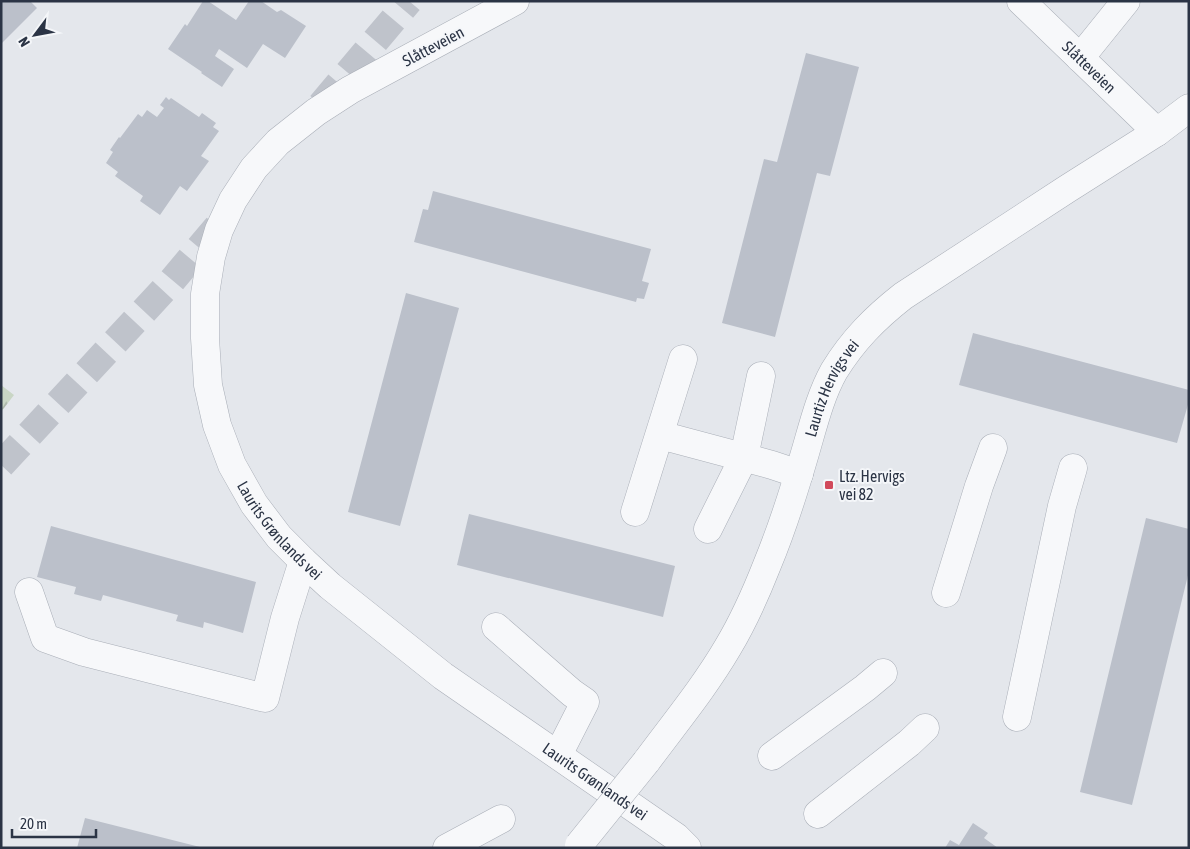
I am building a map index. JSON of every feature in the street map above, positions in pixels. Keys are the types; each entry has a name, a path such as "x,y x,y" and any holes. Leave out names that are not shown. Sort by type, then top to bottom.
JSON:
{"street":[{"name":"Slåtteveien","path":"350,90 515,1"},
{"name":"Slåtteveien","path":"1021,1 1157,132"},
{"path":"1080,58 1126,1"},
{"name":"Laurits Grønlands vei","path":"350,90 316,112 278,142 254,168 233,200 219,230 211,257 205,294 204,338 208,386 217,425 232,465 254,504 279,537 330,586 443,676 676,837 687,848"},
{"name":"Laurtiz Hervigs vei","path":"577,846 646,762 712,673 729,646 768,564 826,388 845,354 864,331 882,312 903,296 1157,132 1189,108"},
{"path":"635,512 683,359"},
{"path":"708,529 744,457 761,376"},
{"path":"660,435 744,457 799,474"},
{"path":"946,593 979,486 993,448"},
{"path":"1017,717 1062,506 1074,468"},
{"path":"29,592 45,638 84,652 265,698 285,618 304,561"},
{"path":"496,627 585,702 558,756"},
{"path":"772,756 883,673"},
{"path":"818,814 909,743 925,728"},
{"path":"447,848 501,819"}],"green space":[{"path":"1,385 14,395 1,412"}],"building":[{"path":"1,1 30,1 37,8 1,44"},
{"path":"203,1 208,1 236,20 249,1 261,1 277,12 281,10 306,26 285,58 263,44 247,68 219,49 215,56 234,69 222,87 168,49 185,24 187,26"},
{"path":"806,53 859,67 830,176 817,173 775,337 722,323 764,159 777,162"},
{"path":"166,97 169,100 171,98 199,117 202,113 216,123 213,127 219,131 201,156 209,161 187,191 180,186 160,215 140,201 143,196 115,176 118,172 106,163 113,152 110,150 138,114 142,117 147,110 157,117 164,108 160,105"},
{"path":"433,191 651,249 642,281 649,283 644,299 637,298 636,302 414,242 423,209 428,210"},
{"path":"406,293 459,308 400,526 348,512"},
{"path":"973,333 1189,390 1189,401 1177,443 959,385"},
{"path":"469,514 675,566 663,617 457,565"},
{"path":"1146,518 1189,529 1189,571 1132,805 1080,792"},
{"path":"51,526 256,582 243,633 204,622 203,628 176,621 178,615 103,595 101,601 74,594 76,587 37,577"},
{"path":"85,818 200,847 200,848 77,848"},
{"path":"973,823 988,833 984,838 998,848 945,848 950,840 959,845"}],"tunnel":[{"path":"321,105 409,1"},
{"path":"1,465 170,283 223,220"}],"place":[{"name":"Ltz. Hervigs vei 82","path":"829,485"}]}
